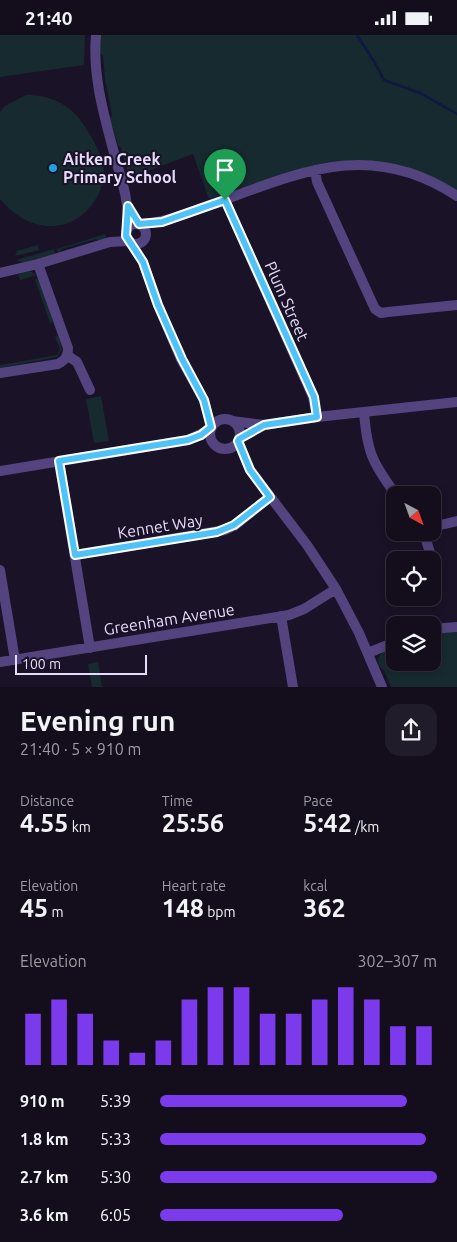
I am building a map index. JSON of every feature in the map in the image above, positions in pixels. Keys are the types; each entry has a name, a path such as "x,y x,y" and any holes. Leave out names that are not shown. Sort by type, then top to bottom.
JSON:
{"street":[{"path":"96,35 95,63 99,95 128,206 126,236 143,262 158,305 182,359 204,400 211,428 210,437 218,446 234,455 250,470 307,545 336,589 368,653 382,687"},
{"path":"110,242 132,224 162,222 315,170 349,164 381,166 410,172 457,196"},
{"path":"315,170 318,182 375,309 382,313 457,305"},
{"name":"Plum Street","path":"225,200 314,397 317,417"},
{"path":"128,206 140,224 145,228 143,262"},
{"path":"0,273 38,264 110,242 137,244 162,222"},
{"path":"0,373 58,364 68,356 68,348 38,264"},
{"path":"68,356 76,362 90,390"},
{"path":"204,400 239,429 238,440 250,470"},
{"path":"0,471 188,440 211,428 217,421 229,420 264,425 317,417 457,402"},
{"path":"364,412 369,451 374,463 390,486"},
{"path":"188,440 231,447 238,440 264,425"},
{"path":"59,461 90,647"},
{"name":"Kennet Way","path":"75,555 226,530 270,497"},
{"path":"441,525 457,521"},
{"path":"0,569 15,660"},
{"name":"Greenham Avenue","path":"0,663 281,616 304,609 336,589"},
{"path":"281,616 293,687"},
{"path":"441,628 457,627"},
{"path":"368,653 386,646"}],"green space":[{"path":"0,35 85,35 84,65 0,77"},
{"path":"100,35 457,35 457,193 373,162 267,180 209,199 193,154 129,178 110,118 112,115 103,56 100,53"},
{"name":"Aitken Creek Primary School","path":"26,95 52,99 73,111 84,125 100,155 104,174 100,191 91,206 81,216 69,223 45,226 32,223 10,209 0,199 0,112 5,106"},
{"path":"105,234 107,239 100,241 96,239 62,249 58,252 57,249"},
{"path":"38,245 39,250 15,256 17,251"},
{"path":"54,249 55,254 24,263 16,260"},
{"path":"30,271 37,275 20,280 18,274"},
{"path":"39,278 53,322 50,323 35,279"},
{"path":"58,336 62,349 57,357 0,368 0,365 57,355 60,349 55,337"},
{"path":"101,396 109,441 94,443 86,399"},
{"path":"457,632 457,687 391,687 384,670 379,664 378,659 381,654 386,651 386,671 441,671 441,633"},
{"path":"98,662 102,687 92,687 88,664"}],"waterway":[{"path":"357,35 384,80 420,93 457,114"}],"place":[{"name":"Aitken Creek Primary School","path":"53,168"}],"route":[{"path":"225,200 314,397 317,417 264,425 239,439 242,453 250,470 270,497 226,530 75,555 59,461 188,440 211,429 204,400 182,359 158,305 143,262 126,236 128,206 139,224 155,224 225,200"}]}
